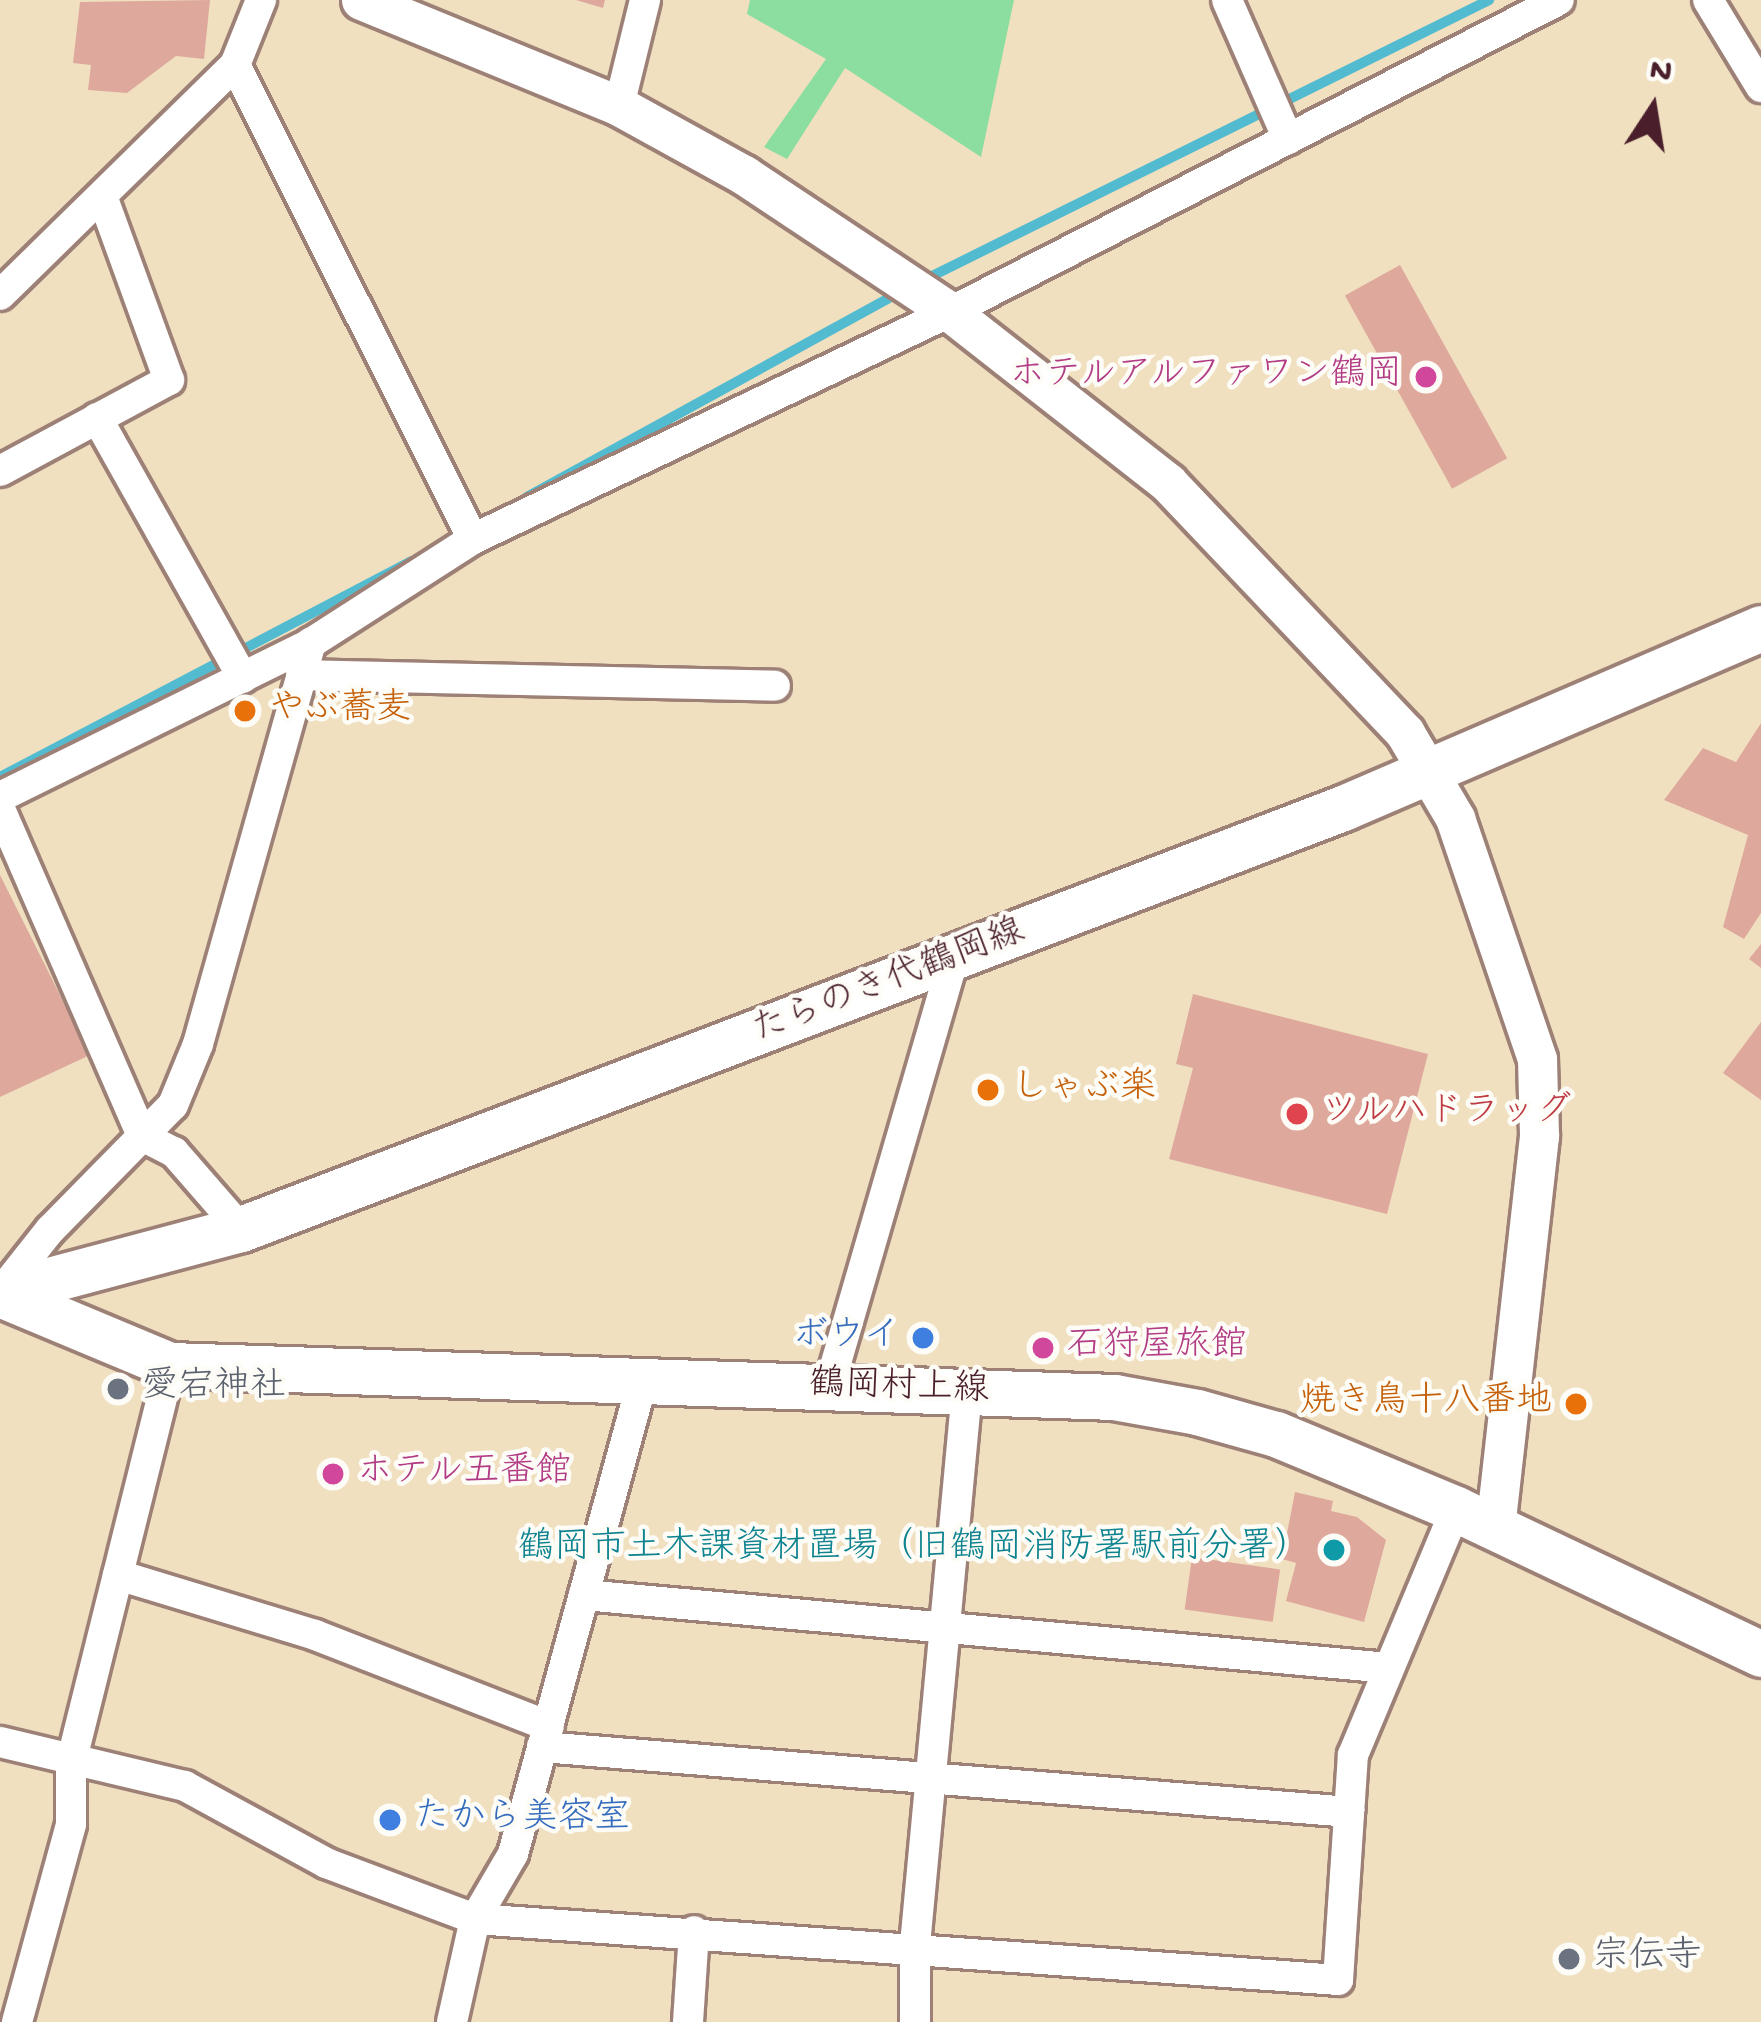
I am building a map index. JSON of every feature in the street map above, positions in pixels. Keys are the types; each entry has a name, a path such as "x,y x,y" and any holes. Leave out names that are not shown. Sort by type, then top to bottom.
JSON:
{"main road":[{"name":"たらのき代鶴岡線","path":"0,1293 241,1229 1430,773 1761,628"},
{"name":"鶴岡村上線","path":"0,1293 170,1365 1114,1396 1197,1412 1276,1434 1475,1518 1760,1652"}],"street":[{"path":"0,296 104,202 235,65 261,0"},
{"path":"0,1742 71,1763 185,1786 326,1863 475,1918 915,1945 1337,1980 1353,1755 1389,1668 1475,1518 1541,1103 1524,1005 1460,830 1405,733 1168,483 950,312 744,175 620,106 361,0"},
{"path":"620,106 644,0"},
{"path":"1227,0 1288,139"},
{"path":"0,796 311,643 473,539 950,312 1559,0"},
{"path":"1708,0 1761,87"},
{"path":"235,65 473,539"},
{"path":"0,471 169,380 104,202"},
{"path":"98,418 243,678"},
{"path":"0,1293 173,1105 198,1044 311,643"},
{"path":"301,675 775,686"},
{"path":"0,809 142,1136 174,1152 241,1229"},
{"path":"830,1388 952,960"},
{"path":"17,2022 71,1824 71,1763 170,1365"},
{"path":"452,2022 475,1918 514,1854 642,1383"},
{"path":"915,2022 915,1945 968,1391"},
{"path":"118,1575 315,1635 546,1737 931,1778 1349,1812"},
{"path":"584,1595 1389,1668"},
{"path":"688,2022 694,1931"}],"green space":[{"path":"750,0 1014,0 981,157 845,68 787,159 764,147 826,59 747,14"}],"building":[{"path":"210,0 204,59 176,56 127,93 88,90 91,65 73,63 80,2"},
{"path":"576,0 605,0 603,8"},
{"name":"ホテルアルファワン鶴岡","path":"1400,265 1507,458 1452,489 1345,296"},
{"path":"1761,723 1761,913 1744,939 1723,927 1748,835 1664,800 1703,748 1736,762"},
{"path":"0,875 90,1055 0,1097"},
{"path":"1761,944 1761,968 1749,959"},
{"name":"ツルハドラッグ","path":"1193,994 1428,1054 1387,1214 1169,1159 1193,1068 1176,1064"},
{"path":"1761,1022 1761,1100 1723,1073"},
{"name":"鶴岡市土木課資材置場（旧鶴岡消防署駅前分署）","path":"1295,1492 1333,1501 1331,1511 1357,1517 1386,1540 1364,1622 1286,1601 1296,1563 1282,1559"},
{"path":"1192,1557 1280,1569 1273,1622 1185,1609"}],"waterway":[{"path":"922,281 1489,0"},
{"path":"527,497 900,292"},
{"path":"0,777 411,561"}],"place":[{"name":"ホテルアルファワン鶴岡","path":"1426,377"},
{"name":"やぶ蕎麦","path":"245,711"},
{"name":"しゃぶ楽","path":"988,1090"},
{"name":"ツルハドラッグ","path":"1297,1114"},
{"name":"ボウイ","path":"923,1338"},
{"name":"石狩屋旅館","path":"1043,1348"},
{"name":"愛宕神社","path":"118,1389"},
{"name":"焼き鳥十八番地","path":"1576,1404"},
{"name":"ホテル五番館","path":"333,1474"},
{"name":"鶴岡市土木課資材置場（旧鶴岡消防署駅前分署）","path":"1334,1550"},
{"name":"たから美容室","path":"390,1820"},
{"name":"宗伝寺","path":"1569,1959"}]}
